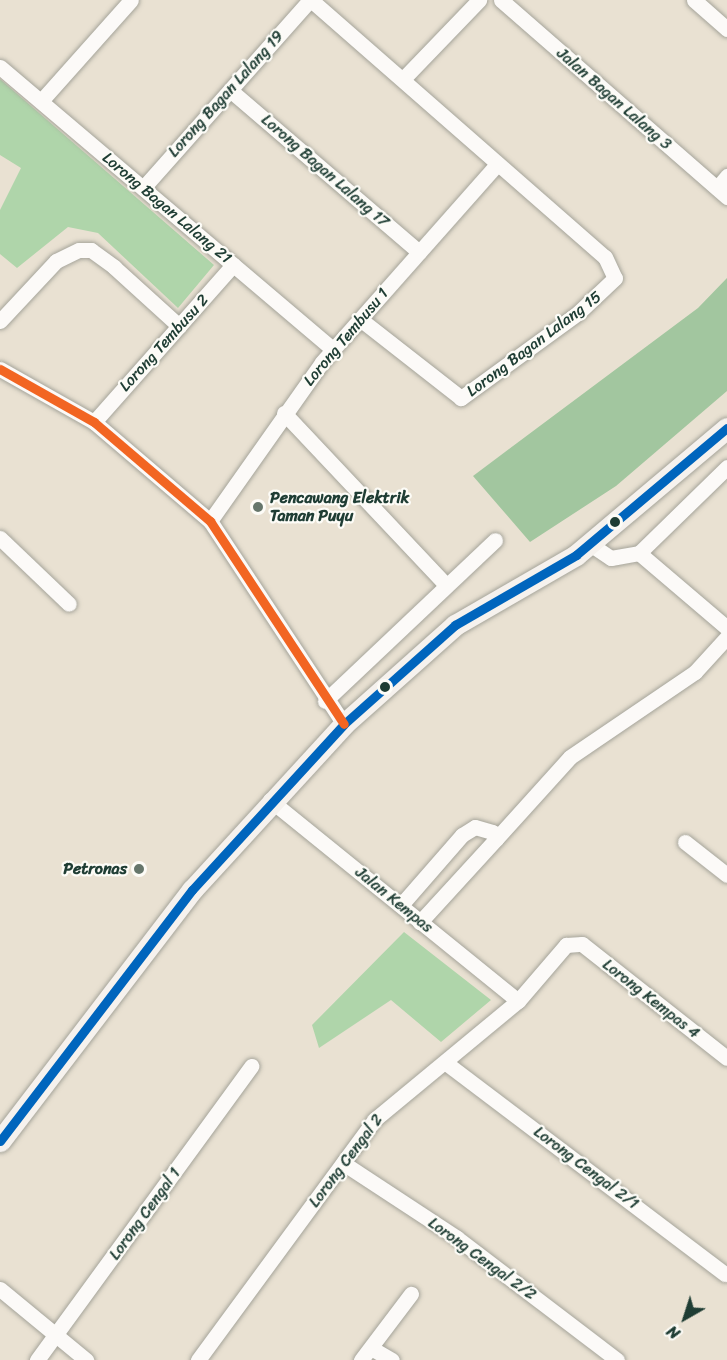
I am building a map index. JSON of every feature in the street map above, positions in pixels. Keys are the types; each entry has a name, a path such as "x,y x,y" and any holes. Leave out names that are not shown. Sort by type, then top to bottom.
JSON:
{"main road":[{"path":"0,1141 147,945 270,800 344,724 455,625 590,544 723,438"}],"street":[{"name":"Lorong Bagan Lalang 15","path":"310,0 612,264 610,287 461,398 360,319"},
{"name":"Lorong Bagan Lalang 19","path":"143,188 310,0"},
{"path":"403,79 479,0"},
{"name":"Jalan Bagan Lalang 3","path":"501,0 722,193"},
{"path":"694,0 727,30"},
{"path":"41,101 128,1"},
{"name":"Lorong Bagan Lalang 21","path":"0,67 333,349"},
{"name":"Lorong Bagan Lalang 17","path":"230,90 419,252"},
{"name":"Lorong Tembusu 1","path":"210,521 284,413 333,349 498,164"},
{"path":"722,193 727,176"},
{"path":"0,321 56,261 79,250 91,250 114,267 179,326"},
{"name":"Lorong Tembusu 2","path":"94,422 233,265"},
{"path":"0,369 94,422 210,521 325,701 344,724"},
{"path":"284,413 444,583"},
{"path":"590,544 611,558 639,553 727,467"},
{"path":"0,538 69,603"},
{"path":"325,701 444,583 495,540"},
{"path":"639,553 727,628"},
{"path":"420,922 446,900 496,839 570,757 695,672 727,637"},
{"name":"Jalan Kempas","path":"270,800 518,1001"},
{"path":"400,905 462,835 475,827 492,832 496,839"},
{"path":"685,842 727,875"},
{"name":"Lorong Cengal 2","path":"198,1360 374,1120 446,1063 518,1001 574,941"},
{"name":"Lorong Kempas 4","path":"574,941 727,1058"},
{"name":"Lorong Cengal 2/1","path":"446,1063 725,1274"},
{"name":"Lorong Cengal 1","path":"37,1360 252,1066"},
{"name":"Lorong Cengal 2/2","path":"344,1163 457,1238 617,1360"},
{"path":"0,1289 86,1360"},
{"path":"361,1360 411,1294"},
{"path":"371,1347 392,1360"}],"green space":[{"path":"0,79 214,265 178,308 98,233 68,227 17,268 0,254 0,210 21,168 0,155"},
{"path":"727,278 727,391 616,486 530,542 473,476 698,308"},
{"path":"404,932 491,1000 441,1042 391,1000 319,1048 312,1025"}],"transit line":[{"path":"0,369 94,422 210,521 344,724"},
{"path":"0,1141 192,890 344,724 455,625 576,555 727,428"}],"place":[{"name":"Pencawang Elektrik Taman Puyu","path":"258,507"},
{"name":"Petronas","path":"139,869"}]}
